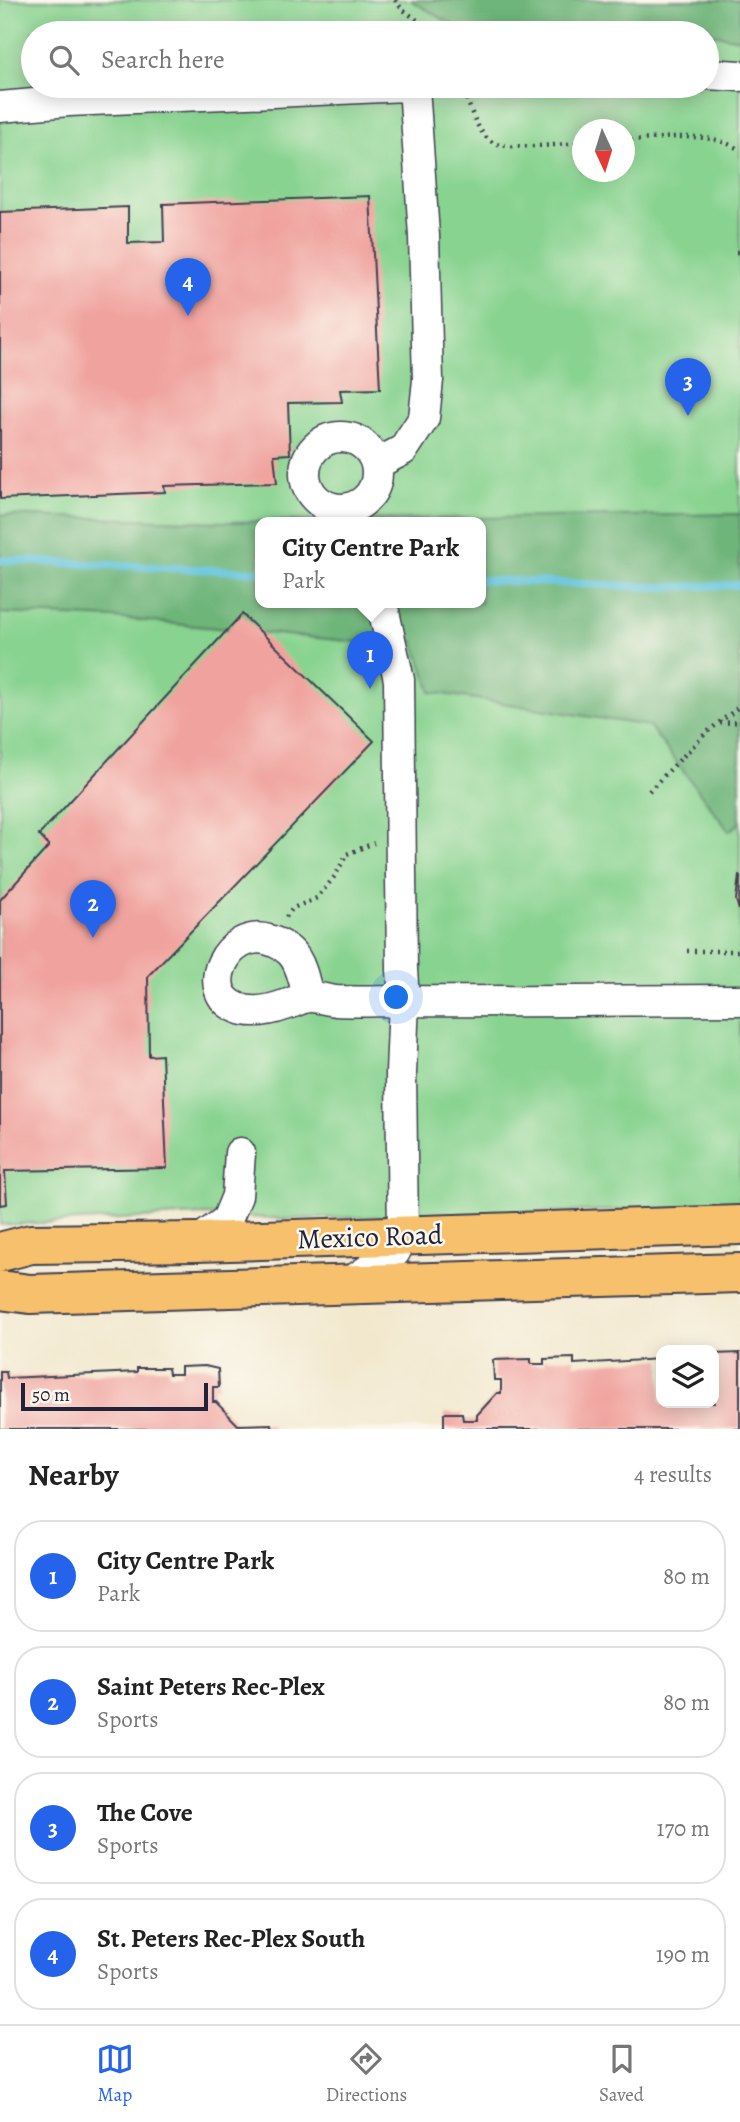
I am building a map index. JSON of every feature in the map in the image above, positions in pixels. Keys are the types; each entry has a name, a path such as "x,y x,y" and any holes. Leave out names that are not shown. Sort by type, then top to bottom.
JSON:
{"main road":[{"name":"Mexico Road","path":"0,1252 31,1244 197,1242 740,1225"},
{"name":"Mexico Road","path":"0,1290 30,1294 740,1273"}],"lane":[{"path":"719,75 740,76"},
{"path":"0,107 136,98"},
{"path":"376,464 402,450 424,418 428,380 424,236 415,98"},
{"path":"335,436 359,441 368,449 376,464 376,483 370,494 345,516 318,501 309,492 305,481 304,469 313,448 323,440 335,436"},
{"path":"346,1285 395,1252 403,1236 401,1073 404,1001 399,680 383,608"},
{"path":"307,996 335,1001 740,1000"},
{"path":"197,1242 227,1220 237,1196 240,1153"}],"path":[{"path":"395,0 418,21"},
{"path":"467,98 483,132 495,143 520,146 572,144"},
{"path":"635,140 695,136 728,142 740,150"},
{"path":"649,791 740,706"},
{"path":"719,723 740,722"},
{"path":"286,917 293,908 317,898 335,876 347,854 372,843 385,843"},
{"path":"687,951 740,951"}],"green space":[{"path":"0,0 740,0 740,1207 289,1219 202,1215 0,1225"},
{"path":"410,0 740,0 740,39 719,35 719,21 446,21"},
{"path":"740,514 740,823 729,831 649,726 431,692 414,641 368,643 114,618 0,613 0,515 255,522 255,608 486,608 486,518"}],"building":[{"path":"370,196 380,389 340,390 342,402 288,403 290,454 274,455 277,483 164,486 165,492 0,499 0,212 128,207 128,243 164,242 163,204"},
{"path":"242,614 374,741 148,976 149,1056 162,1055 167,1168 5,1171 7,1204 0,1205 0,900 49,846 39,835"},
{"path":"740,877 739,910 736,900"},
{"path":"740,1353 740,1429 444,1429 444,1413 462,1413 463,1420 477,1420 477,1415 497,1393 501,1393 501,1380 494,1380 493,1360 531,1359 531,1364 544,1364 544,1359 574,1358 574,1364 656,1359 656,1408 719,1408 719,1354"},
{"path":"205,1366 218,1369 219,1387 213,1387 213,1402 238,1425 271,1424 272,1429 0,1429 0,1372 6,1372 7,1378 137,1372 137,1368 168,1368 169,1374 181,1374 181,1367"}],"waterway":[{"path":"0,560 255,572"},
{"path":"486,580 656,587 740,585"}],"place":[{"name":"St. Peters Rec-Plex South","path":"188,316"},
{"name":"The Cove","path":"688,416"},
{"name":"City Centre Park","path":"370,689"},
{"name":"Saint Peters Rec-Plex","path":"93,938"}]}
